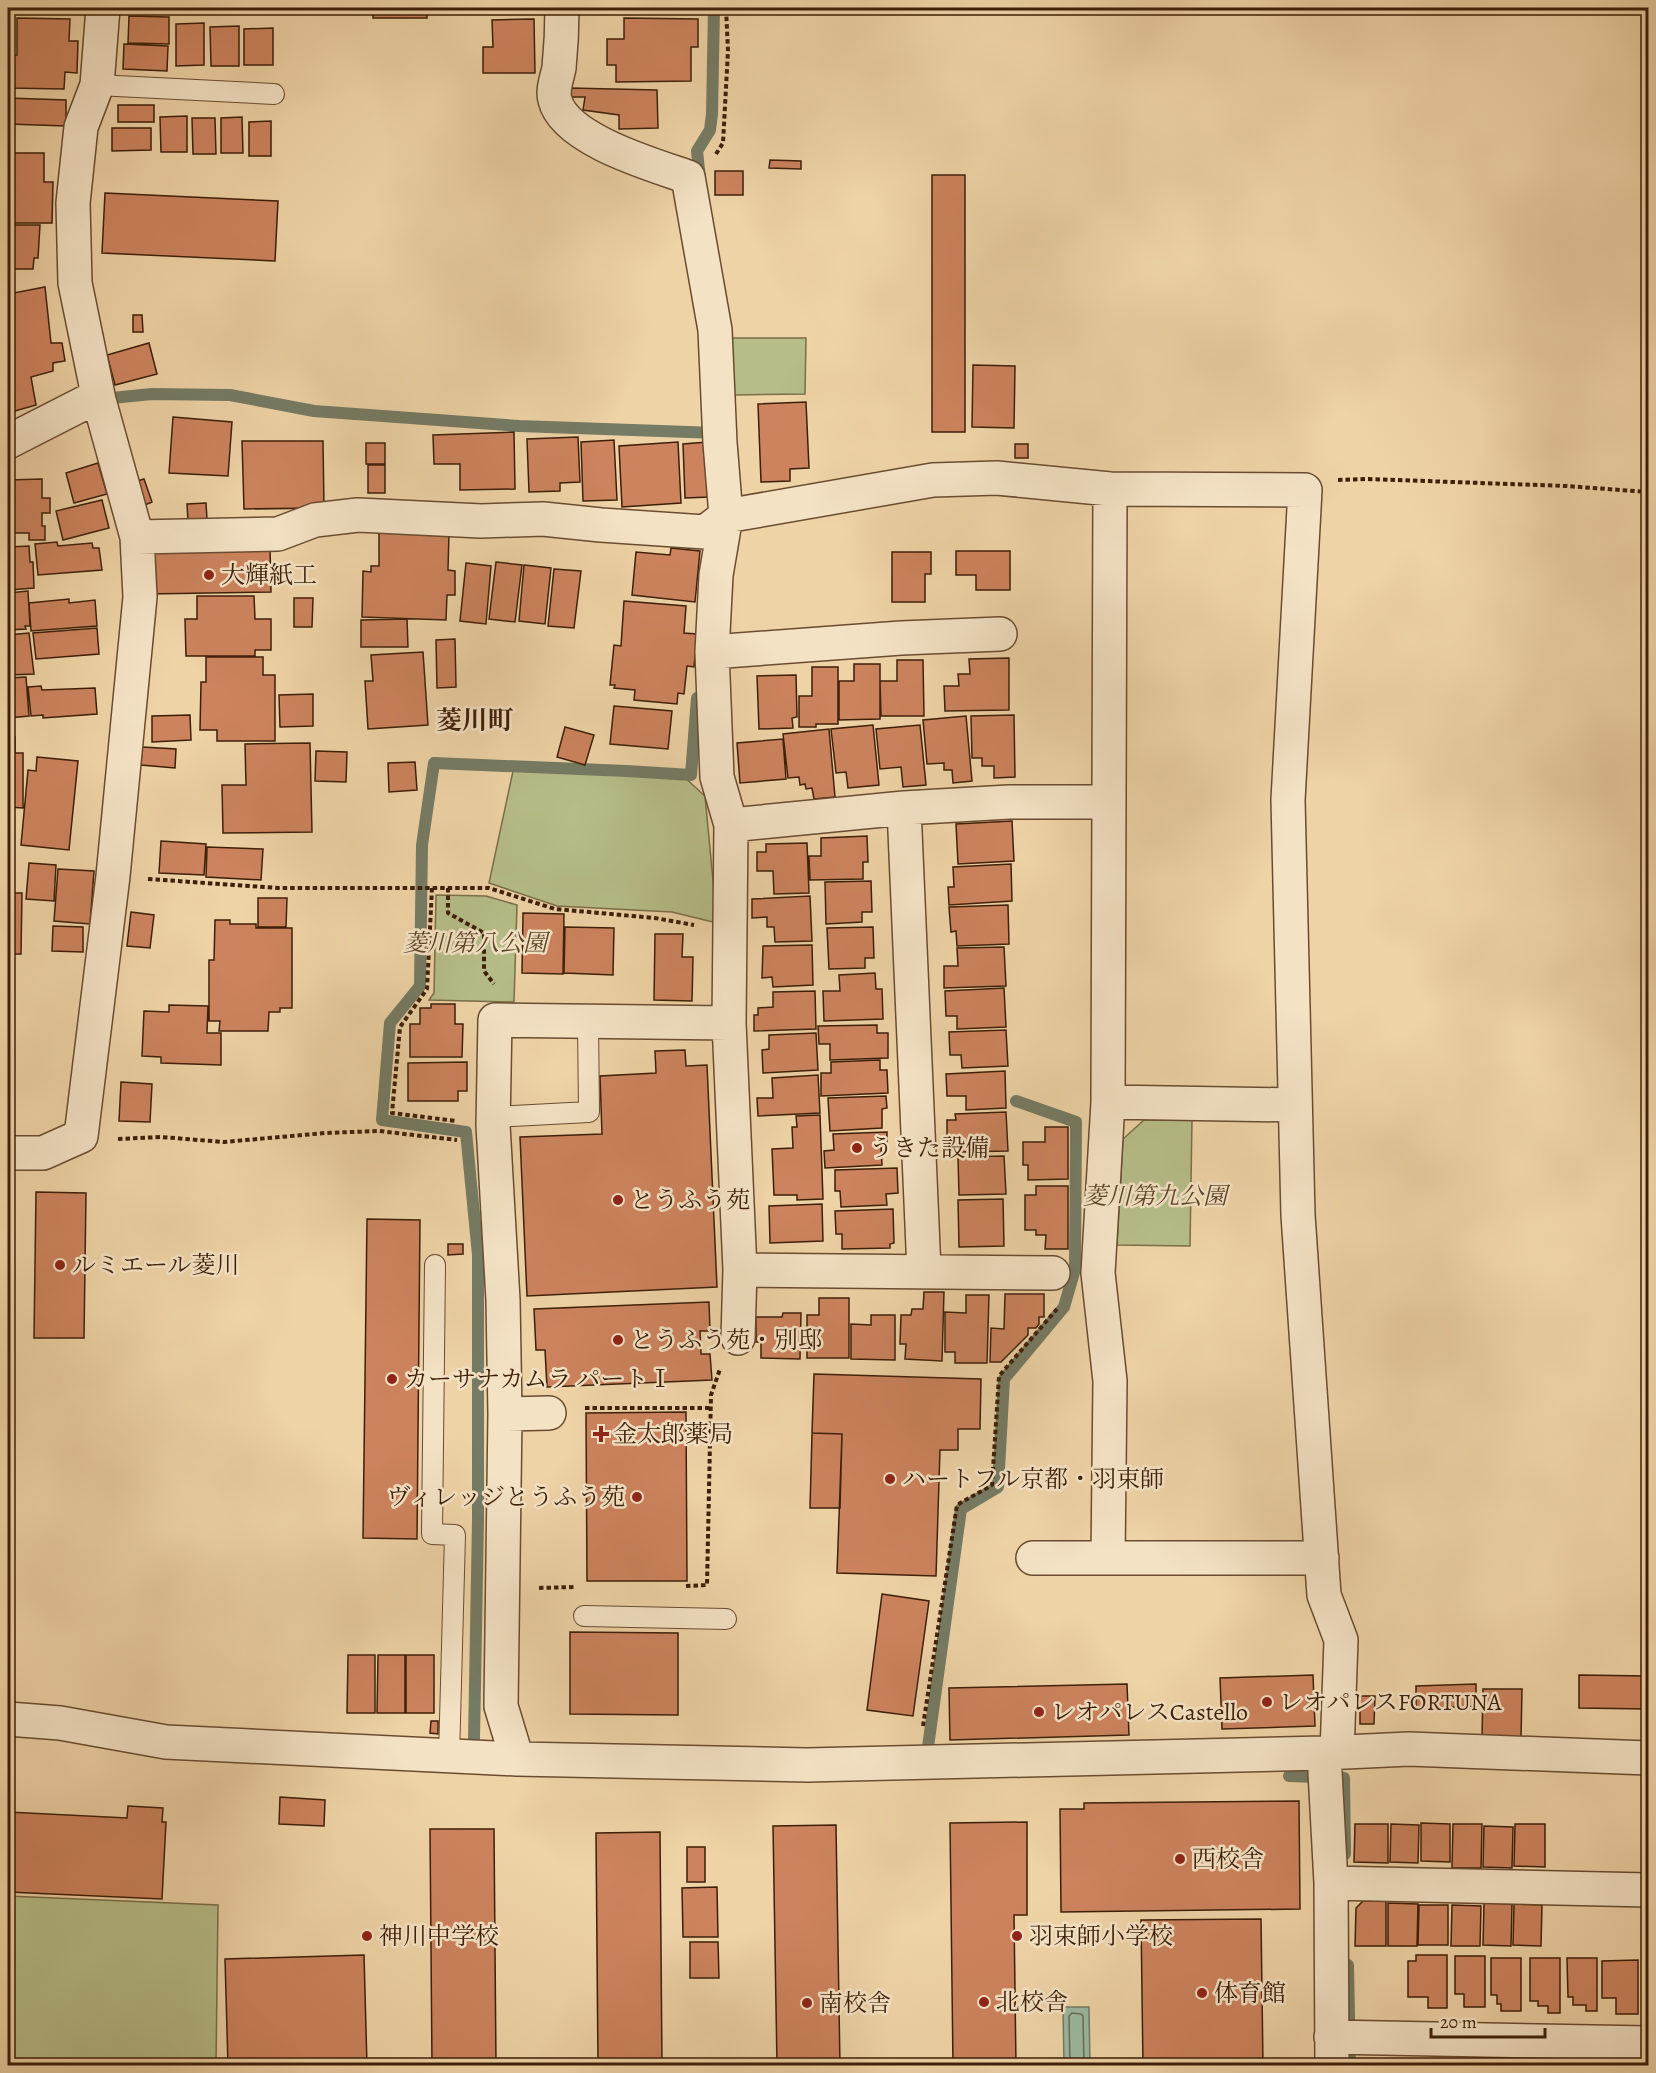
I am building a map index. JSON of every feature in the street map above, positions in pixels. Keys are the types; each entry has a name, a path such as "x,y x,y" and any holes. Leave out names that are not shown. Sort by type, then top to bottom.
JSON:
{"street":[{"path":"8,1154 43,1154 81,1136 113,876 140,597 136,537 100,406 75,283 73,203 81,127 97,85 104,8"},
{"path":"562,8 562,41 555,100 563,115 589,138 636,160 688,177 715,330 726,516 716,575 712,652 717,777 731,825 729,1023 740,1270 730,1349"},
{"path":"8,441 100,406"},
{"path":"136,537 278,534 315,520 358,515 480,521 543,519 705,532 726,516 933,480 997,478 1110,489 1305,490 1288,800 1298,1215 1324,1595 1341,1640 1327,1767 1344,1883 1340,2044 1648,2043"},
{"path":"1108,1558 1110,1381 1098,1273 1108,1102 1110,489"},
{"path":"712,652 900,638 1000,634"},
{"path":"731,825 904,808 1010,802 1109,802"},
{"path":"904,808 924,1271"},
{"path":"517,1759 501,1706 505,1414 503,1300 493,1121 495,1020 729,1023"},
{"path":"1108,1102 1295,1106"},
{"path":"740,1270 1053,1273"},
{"path":"505,1414 549,1413"},
{"path":"1033,1558 1322,1558"},
{"path":"8,1719 60,1723 166,1742 517,1759 774,1765 913,1762 1327,1767 1408,1749 1648,1758"},
{"path":"1344,1883 1648,1890"}],"lane":[{"path":"97,85 274,94"},
{"path":"493,1121 590,1112 588,1022"},
{"path":"435,1265 432,1534 455,1535 450,1757"},
{"path":"584,1616 726,1619"}],"path":[{"path":"711,162 723,143 728,51 726,8"},
{"path":"1305,490 1322,480 1368,479 1566,486 1648,492"},
{"path":"113,876 278,888 489,888 555,909 655,918 730,932"},
{"path":"430,888 427,989 400,1027 392,1113 493,1121"},
{"path":"448,888 448,913 484,933 484,971 496,986 495,1020"},
{"path":"81,1136 94,1139 161,1137 224,1142 325,1133 379,1131 460,1140"},
{"path":"913,1762 925,1717 957,1505 992,1485 999,1376 1057,1310"},
{"path":"684,1586 707,1585 711,1395 730,1349"},
{"path":"549,1413 572,1408 711,1408"},
{"path":"503,1588 582,1587"}],"green space":[{"path":"730,338 806,338 805,394 734,395"},
{"path":"513,771 684,777 705,796 717,923 672,912 557,906 489,883"},
{"name":"菱川第八公園","path":"436,895 486,896 517,905 514,1002 429,1000 434,993"},
{"name":"菱川第九公園","path":"1144,1120 1192,1120 1190,1246 1117,1245 1123,1139"},
{"path":"8,1896 218,1905 216,2065 8,2065"}],"water":[{"path":"1063,2007 1089,2007 1090,2065 1064,2065"}],"building":[{"path":"8,8 87,8 87,12 8,10"},
{"path":"130,8 185,8 185,13 130,13"},
{"path":"221,8 242,8 242,10 221,10"},
{"path":"249,8 270,8 270,10 249,10"},
{"path":"343,8 368,8 368,13 343,13"},
{"path":"373,8 427,8 427,18 373,18"},
{"path":"615,8 697,8 697,13 615,12"},
{"path":"129,16 169,17 169,44 128,43"},
{"path":"17,18 70,19 69,41 78,41 77,73 65,72 64,89 8,88 8,55 17,55"},
{"path":"624,18 698,19 698,47 691,47 691,81 616,82 616,65 607,65 607,39 624,39"},
{"path":"534,19 535,73 483,73 483,47 493,47 492,20"},
{"path":"204,23 204,65 176,66 176,24"},
{"path":"239,26 239,66 211,66 210,27"},
{"path":"273,28 273,65 244,65 244,29"},
{"path":"124,44 168,46 167,71 123,69"},
{"path":"570,88 657,90 658,128 619,129 619,115 583,110 585,97 570,97"},
{"path":"8,98 66,100 66,126 8,124"},
{"path":"118,105 154,105 154,122 118,122"},
{"path":"187,116 187,152 161,152 160,117"},
{"path":"242,117 243,153 221,153 221,118"},
{"path":"192,118 215,118 216,154 193,154"},
{"path":"271,121 271,156 249,156 249,122"},
{"path":"112,128 151,128 151,150 112,151"},
{"path":"8,153 44,153 44,182 53,182 52,223 8,223"},
{"path":"770,160 801,161 801,169 769,168"},
{"path":"715,171 743,171 743,195 715,195"},
{"path":"932,175 965,175 965,432 932,432"},
{"path":"105,193 278,201 275,261 102,253"},
{"path":"8,225 40,225 38,258 34,258 33,269 8,269"},
{"path":"45,287 51,343 62,343 65,361 53,363 53,371 31,377 36,405 8,413 8,294"},
{"path":"133,315 142,315 143,332 133,332"},
{"path":"149,343 157,374 115,385 107,355"},
{"path":"973,365 1015,366 1014,428 972,427"},
{"path":"806,402 809,468 790,469 790,481 761,482 758,404"},
{"path":"173,417 232,422 228,476 169,473"},
{"path":"514,432 515,489 460,490 460,464 434,464 433,435"},
{"path":"578,437 580,482 560,483 560,491 529,492 527,439"},
{"path":"614,440 617,500 583,501 581,442"},
{"path":"242,441 323,441 324,508 244,509"},
{"path":"678,442 681,503 622,507 619,446"},
{"path":"707,442 710,497 685,498 683,444"},
{"path":"366,443 385,443 385,464 366,464"},
{"path":"1015,444 1028,444 1028,458 1015,458"},
{"path":"98,463 107,494 74,503 66,473"},
{"path":"368,465 385,465 385,493 368,493"},
{"path":"42,479 42,498 50,498 50,513 42,513 45,540 29,540 29,533 8,533 8,480"},
{"path":"144,479 152,502 140,507 131,483"},
{"path":"102,500 109,528 63,540 56,511"},
{"path":"206,503 207,519 188,521 187,504"},
{"path":"379,530 449,532 448,570 455,571 455,595 447,595 446,620 362,617 363,571 371,572 371,566 379,566"},
{"path":"57,542 58,546 92,543 93,548 99,548 102,570 38,575 35,544"},
{"path":"29,546 30,562 33,562 34,588 8,590 8,547"},
{"name":"大輝紙工","path":"270,546 271,592 147,594 147,558 156,547"},
{"path":"671,548 700,551 695,602 632,595 636,552 670,555"},
{"path":"956,551 1010,551 1010,590 976,590 976,575 956,575"},
{"path":"892,552 931,552 931,574 925,574 925,602 892,602"},
{"path":"496,562 522,565 515,622 489,619"},
{"path":"466,563 491,566 486,624 460,621"},
{"path":"524,565 551,568 545,624 519,621"},
{"path":"554,569 581,571 574,628 548,626"},
{"path":"28,591 30,626 25,626 26,629 8,630 8,593"},
{"path":"197,596 254,596 255,619 271,619 271,650 255,650 255,656 186,656 185,619 197,619"},
{"path":"294,598 313,598 312,627 294,627"},
{"path":"69,599 69,603 95,600 97,626 31,631 29,603"},
{"path":"624,601 686,606 684,633 697,634 694,667 687,666 684,694 678,693 677,704 634,700 635,690 614,688 615,685 610,685 614,645 621,646"},
{"path":"407,619 408,647 361,647 361,620"},
{"path":"97,628 99,654 36,659 33,633"},
{"path":"29,633 34,674 8,675 8,635"},
{"path":"455,639 456,687 437,688 436,640"},
{"path":"423,652 428,725 368,729 365,681 373,681 371,655"},
{"path":"206,657 263,657 263,675 275,675 275,741 217,741 217,730 200,730 201,682 206,682"},
{"path":"1009,658 1009,710 945,711 944,686 959,686 958,674 970,674 969,659"},
{"path":"897,660 923,660 924,716 881,716 880,681 897,681"},
{"path":"854,664 880,664 880,719 839,720 839,681 854,681"},
{"path":"812,667 838,667 838,724 799,727 799,696 812,696"},
{"path":"796,675 797,717 792,718 793,728 759,729 757,676"},
{"path":"26,677 29,716 8,718 8,678"},
{"path":"41,686 42,690 95,688 97,714 43,718 43,715 31,716 28,687"},
{"path":"313,694 313,726 280,727 279,695"},
{"path":"614,706 672,711 668,749 610,744"},
{"path":"190,715 191,740 152,742 152,716"},
{"path":"1014,715 1015,777 994,778 994,766 982,766 982,758 972,758 971,716"},
{"path":"966,716 972,781 953,783 952,770 944,770 944,763 927,764 923,720"},
{"path":"873,725 879,785 848,788 846,772 836,773 831,729"},
{"path":"920,725 926,785 903,787 901,767 880,769 876,729"},
{"path":"565,727 594,735 585,765 557,757"},
{"path":"829,729 835,797 814,799 812,788 806,789 805,784 800,785 799,777 788,778 783,734"},
{"path":"8,737 15,737 15,753 23,753 23,808 8,807"},
{"path":"783,739 786,779 740,783 737,743"},
{"path":"310,743 312,832 223,833 222,785 246,785 245,744"},
{"path":"142,747 176,749 175,768 141,765"},
{"path":"316,751 347,752 346,782 315,781"},
{"path":"37,757 78,761 69,850 21,845 28,770 36,771"},
{"path":"415,762 417,790 389,792 388,763"},
{"path":"1012,821 1014,861 958,864 956,824"},
{"path":"867,836 868,862 863,862 863,879 810,880 809,856 821,856 821,838"},
{"path":"161,841 206,844 204,875 159,873"},
{"path":"807,843 809,893 774,894 773,871 757,871 757,852 766,852 766,844"},
{"path":"207,847 263,849 261,880 206,877"},
{"path":"29,863 56,865 54,901 26,899"},
{"path":"1011,864 1012,901 949,905 948,887 954,887 953,867"},
{"path":"58,869 94,871 90,924 54,921"},
{"path":"871,881 872,912 862,912 862,922 826,924 825,882"},
{"path":"8,893 22,893 21,954 8,954"},
{"path":"810,896 812,941 775,942 774,927 767,927 767,917 752,918 752,899"},
{"path":"258,898 287,898 286,927 258,927"},
{"path":"1008,905 1009,944 957,946 956,931 951,932 949,907"},
{"path":"131,912 154,915 150,948 127,946"},
{"path":"523,913 564,914 563,974 522,973"},
{"path":"215,920 230,920 230,924 256,924 256,928 292,928 292,1008 280,1008 280,1012 269,1012 268,1031 219,1031 220,1021 209,1021 209,960 214,960"},
{"path":"53,926 83,927 83,952 52,951"},
{"path":"565,927 614,928 613,975 564,973"},
{"path":"873,927 874,958 865,958 865,968 829,969 827,928"},
{"path":"655,934 683,934 682,957 693,957 692,1001 654,1000"},
{"path":"812,945 813,985 773,987 772,977 762,978 763,946"},
{"path":"1004,947 1006,986 944,988 944,966 958,966 957,948"},
{"path":"875,973 876,989 882,989 883,1019 824,1021 823,991 840,991 839,975"},
{"path":"1004,988 1006,1027 957,1029 957,1016 946,1016 945,991"},
{"path":"815,991 816,1029 754,1031 754,1015 758,1015 758,1008 773,1007 773,992"},
{"path":"431,1004 455,1004 455,1024 463,1024 462,1057 410,1057 410,1024 420,1024 420,1008 431,1008"},
{"path":"169,1005 208,1006 207,1033 221,1033 221,1065 161,1063 161,1057 142,1056 144,1011 169,1012"},
{"path":"877,1025 877,1033 888,1033 888,1058 830,1060 830,1044 819,1044 818,1026"},
{"path":"1006,1030 1008,1066 962,1068 961,1055 950,1055 949,1032"},
{"path":"816,1033 818,1070 763,1073 762,1050 769,1049 769,1035"},
{"name":"とうふう苑","path":"685,1050 686,1066 707,1065 717,1287 527,1296 520,1137 602,1134 600,1076 656,1073 655,1051"},
{"path":"880,1060 880,1070 887,1070 888,1093 821,1096 821,1073 831,1073 831,1062"},
{"path":"467,1062 467,1091 458,1091 458,1101 408,1101 408,1063"},
{"path":"1005,1071 1006,1108 966,1110 966,1096 947,1096 946,1074"},
{"path":"818,1075 820,1113 758,1116 757,1098 773,1098 772,1078"},
{"path":"121,1082 152,1084 150,1122 119,1121"},
{"path":"886,1096 887,1108 882,1109 882,1128 830,1131 828,1098"},
{"path":"1006,1112 1008,1151 961,1152 961,1140 947,1140 947,1120 956,1120 955,1114"},
{"path":"820,1115 823,1199 797,1200 797,1195 774,1195 772,1149 793,1148 792,1127 797,1127 796,1116"},
{"path":"1045,1127 1068,1127 1068,1179 1028,1180 1028,1165 1023,1165 1023,1142 1045,1142"},
{"name":"うきた設備","path":"887,1132 887,1146 881,1146 882,1165 825,1168 824,1151 834,1150 833,1134"},
{"path":"1004,1156 1006,1194 959,1195 958,1157"},
{"path":"897,1168 898,1193 886,1194 887,1205 841,1207 840,1191 835,1191 835,1170"},
{"path":"1036,1186 1068,1186 1068,1249 1045,1249 1046,1235 1036,1235 1036,1230 1025,1230 1025,1195 1036,1195"},
{"name":"ルミエール菱川","path":"36,1192 86,1193 84,1338 34,1338"},
{"path":"1003,1199 1004,1246 959,1247 958,1200"},
{"path":"822,1204 823,1241 770,1243 769,1206"},
{"path":"893,1209 894,1243 890,1244 890,1248 842,1249 842,1234 836,1234 835,1211"},
{"name":"カーサナカムラ パートⅠ","path":"367,1219 420,1220 417,1539 363,1538"},
{"path":"448,1244 463,1244 463,1254 448,1255"},
{"path":"924,1292 944,1292 942,1361 905,1359 906,1344 900,1344 901,1315 911,1315 912,1309 923,1309"},
{"path":"1005,1294 1044,1294 1044,1317 1039,1317 1039,1324 1036,1328 1028,1328 1028,1335 1001,1362 990,1362 991,1328 1004,1329"},
{"path":"966,1295 989,1295 987,1363 955,1363 955,1352 945,1352 945,1312 966,1313"},
{"path":"819,1298 849,1298 849,1358 807,1358 807,1315 819,1315"},
{"name":"とうふう苑・別邸","path":"709,1302 710,1331 700,1331 701,1354 710,1354 712,1380 547,1387 545,1350 536,1350 534,1309"},
{"path":"783,1313 801,1313 800,1359 761,1358 761,1342 756,1342 756,1317 782,1317"},
{"path":"871,1315 895,1315 895,1360 851,1359 851,1324 871,1325"},
{"name":"ハートフル京都・羽束師","path":"814,1374 981,1379 980,1429 958,1429 958,1450 940,1450 936,1576 837,1573 842,1434 812,1433"},
{"name":"ヴィレッジとうふう苑","path":"686,1412 687,1581 587,1581 586,1413"},
{"path":"812,1433 842,1434 840,1508 810,1508"},
{"path":"882,1594 929,1601 913,1716 867,1710"},
{"path":"570,1632 678,1633 678,1715 570,1714"},
{"path":"348,1655 375,1655 375,1713 347,1713"},
{"path":"378,1655 405,1655 405,1713 377,1713"},
{"path":"406,1655 434,1655 434,1713 406,1713"},
{"name":"レオパレスFORTUNA","path":"1313,1675 1315,1726 1222,1729 1220,1678"},
{"path":"1579,1675 1648,1676 1648,1709 1579,1708"},
{"name":"レオパレスCastello","path":"1127,1684 1129,1735 950,1740 949,1688"},
{"path":"1476,1684 1476,1706 1416,1709 1416,1686"},
{"path":"1483,1689 1522,1689 1521,1738 1482,1737"},
{"path":"1360,1696 1375,1696 1374,1724 1360,1724"},
{"path":"431,1721 438,1721 438,1734 430,1733"},
{"path":"280,1797 325,1800 324,1826 279,1824"},
{"name":"西校舎","path":"1299,1801 1300,1909 1061,1912 1060,1809 1084,1809 1084,1803"},
{"path":"128,1806 163,1808 162,1822 166,1822 162,1899 8,1892 8,1812 127,1818"},
{"name":"北校舎","path":"1027,1822 1027,1915 1014,1915 1016,2066 953,2066 950,1823"},
{"path":"1421,1823 1450,1824 1450,1862 1421,1861"},
{"path":"1355,1824 1388,1824 1388,1863 1354,1862"},
{"path":"1391,1824 1419,1825 1418,1863 1390,1862"},
{"path":"1453,1824 1482,1824 1481,1868 1452,1868"},
{"path":"1515,1824 1545,1824 1545,1867 1514,1866"},
{"name":"南校舎","path":"836,1825 840,2066 777,2066 773,1826"},
{"path":"1484,1826 1513,1827 1512,1868 1483,1867"},
{"path":"430,1829 494,1829 496,2066 432,2066"},
{"path":"660,1832 662,2066 598,2066 596,1833"},
{"path":"687,1847 705,1847 705,1882 687,1882"},
{"path":"717,1887 718,1937 683,1937 682,1888"},
{"path":"1363,1901 1386,1901 1386,1946 1355,1946 1356,1908"},
{"path":"1388,1903 1418,1904 1417,1946 1388,1946"},
{"path":"1484,1903 1512,1904 1511,1946 1483,1945"},
{"path":"1514,1904 1542,1905 1541,1946 1513,1945"},
{"path":"1419,1905 1448,1905 1448,1945 1418,1945"},
{"path":"1452,1905 1481,1906 1480,1946 1451,1946"},
{"name":"体育館","path":"1261,1919 1263,2066 1143,2066 1141,1920"},
{"path":"690,1942 718,1942 719,1978 690,1978"},
{"path":"364,1955 367,2066 228,2066 225,1959"},
{"path":"1416,1955 1447,1955 1447,2008 1428,2008 1428,1997 1408,1997 1408,1961 1416,1961"},
{"path":"1455,1956 1485,1956 1485,2007 1464,2007 1464,1994 1455,1994"},
{"path":"1491,1958 1521,1958 1521,2011 1501,2011 1501,2004 1497,2004 1497,1995 1491,1995"},
{"path":"1530,1958 1560,1958 1560,2013 1548,2013 1548,2006 1538,2006 1538,2001 1530,2001"},
{"path":"1567,1958 1597,1958 1597,2011 1586,2011 1586,2005 1573,2005 1573,1997 1568,1997"},
{"path":"1638,1960 1638,2014 1616,2014 1616,1998 1602,1998 1602,1961"},
{"path":"1643,1965 1648,1965 1648,2014 1643,2014"}],"waterway":[{"path":"700,179 697,151 710,130 712,114 714,8"},
{"path":"102,403 112,398 152,394 230,395 314,411 519,426 717,433"},
{"path":"474,1739 478,1521 478,1255 466,1132 382,1120 390,1023 420,986 422,845 434,763 691,775 697,698"},
{"path":"928,1747 961,1509 998,1487 1004,1379 1064,1307 1075,1269 1076,1122 1016,1101"},
{"path":"1289,1776 1344,1778 1345,1854"},
{"path":"1348,1965 1350,2066"}],"place":[{"name":"大輝紙工","path":"209,575"},
{"name":"うきた設備","path":"857,1148"},
{"name":"とうふう苑","path":"618,1200"},
{"name":"ルミエール菱川","path":"60,1265"},
{"name":"とうふう苑・別邸","path":"618,1340"},
{"name":"カーサナカムラ パートⅠ","path":"392,1379"},
{"name":"金太郎薬局","path":"601,1434"},
{"name":"ハートフル京都・羽束師","path":"890,1479"},
{"name":"ヴィレッジとうふう苑","path":"637,1497"},
{"name":"レオパレスFORTUNA","path":"1267,1702"},
{"name":"レオパレスCastello","path":"1039,1712"},
{"name":"西校舎","path":"1180,1859"},
{"name":"神川中学校","path":"367,1936"},
{"name":"羽束師小学校","path":"1017,1936"},
{"name":"体育館","path":"1202,1993"},
{"name":"北校舎","path":"984,2002"},
{"name":"南校舎","path":"807,2003"}],"district":[{"name":"菱川町","path":"475,720"}]}
